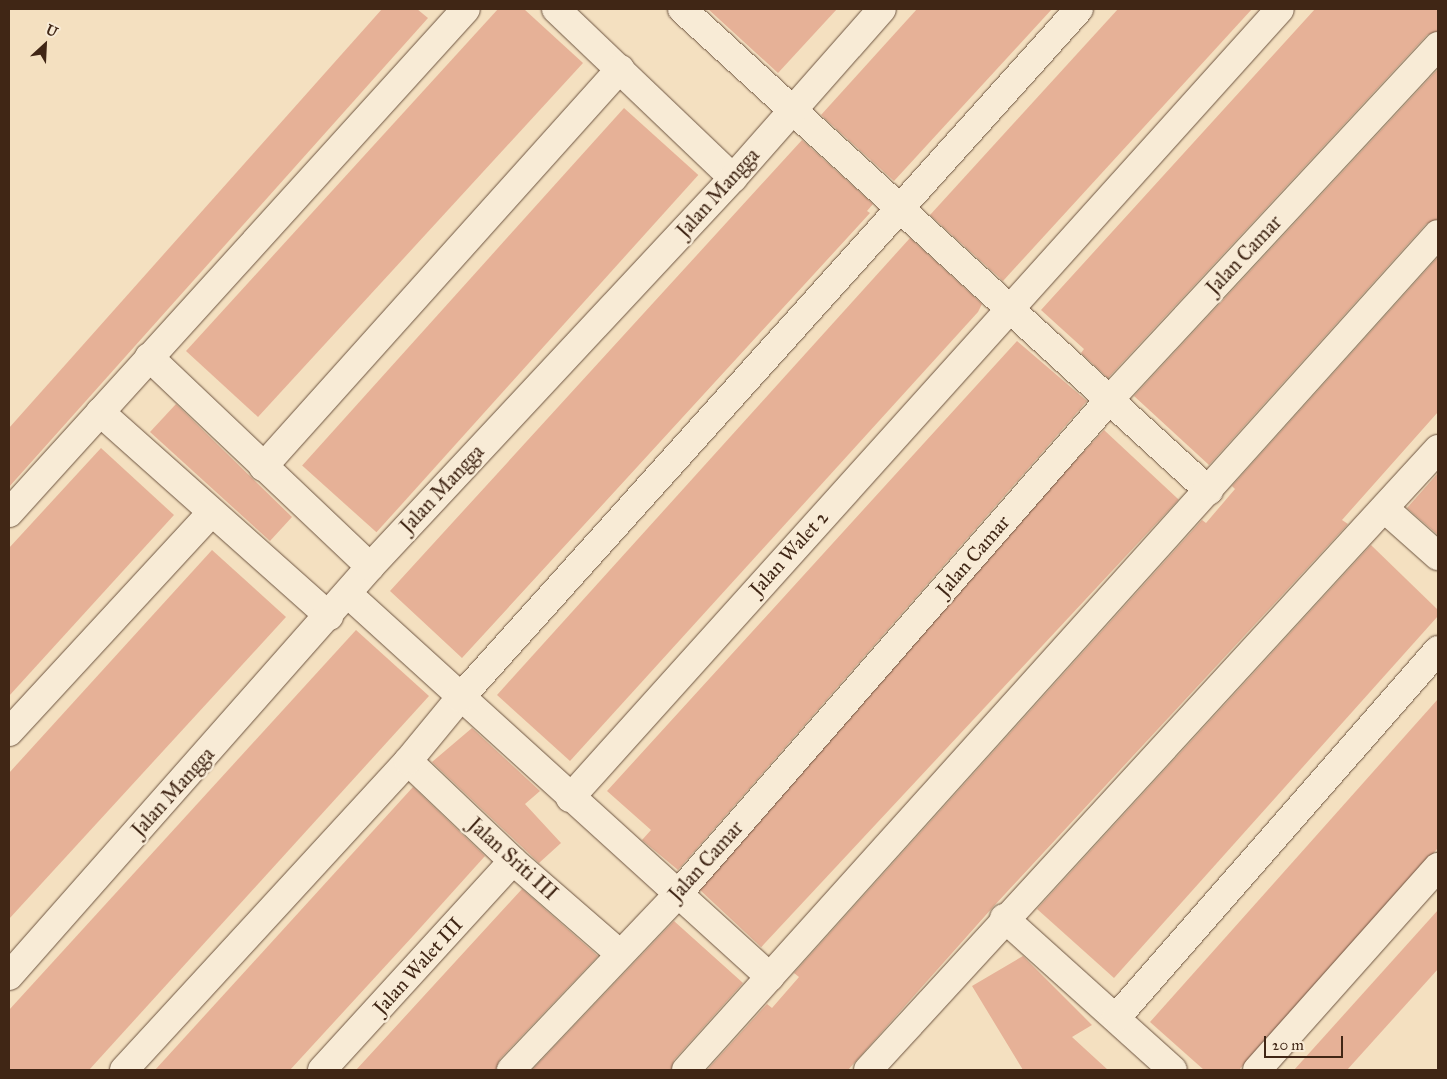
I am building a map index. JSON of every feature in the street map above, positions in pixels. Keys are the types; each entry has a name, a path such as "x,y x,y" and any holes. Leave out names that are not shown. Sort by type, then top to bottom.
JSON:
{"street":[{"path":"9,513 466,9"},
{"path":"556,9 733,178"},
{"path":"682,9 791,110 902,207 1209,491"},
{"name":"Jalan Mangga","path":"9,976 370,567 733,178 882,9"},
{"path":"124,1070 408,761 460,698 1080,9"},
{"name":"Jalan Walet 2","path":"570,798 1009,307 1280,9"},
{"name":"Jalan Camar","path":"511,1070 677,896 1110,399 1438,46"},
{"path":"263,467 620,69"},
{"path":"686,1070 1209,491 1438,234"},
{"path":"149,358 370,567"},
{"path":"100,412 328,616"},
{"path":"868,1070 1004,918 1385,509 1438,449"},
{"path":"1385,509 1438,556"},
{"path":"9,732 211,512"},
{"path":"348,594 677,896 770,977"},
{"path":"1116,1018 1438,650"},
{"name":"Jalan Sriti III","path":"408,761 513,861 620,954"},
{"name":"Jalan Walet III","path":"322,1070 513,861"},
{"path":"1257,1070 1438,867"},
{"path":"1004,918 1173,1070"}],"building":[{"path":"382,9 417,9 428,18 9,487 9,428"},
{"path":"498,9 524,9 583,63 258,417 186,351"},
{"path":"708,9 837,9 778,73"},
{"path":"917,9 1052,9 894,181 821,115"},
{"path":"1118,9 1252,9 1003,281 930,215"},
{"path":"1315,9 1438,9 1438,31 1427,35 1108,378 1081,353 1084,349 1041,310"},
{"path":"1438,69 1438,219 1426,224 1209,465 1134,396"},
{"path":"624,108 698,175 376,532 302,465"},
{"path":"802,140 873,204 867,211 870,213 462,658 390,591"},
{"path":"910,238 982,304 978,312 570,761 497,695"},
{"path":"1438,257 1438,412 1342,520 1348,524 993,907 848,1070 707,1070 767,1004 772,1008 799,977 794,973 1202,520 1206,523 1235,489 1232,486"},
{"path":"1017,341 1087,401 678,870 642,840 651,830 607,791"},
{"path":"176,404 292,517 270,541 150,432"},
{"path":"1104,430 1179,500 761,947 687,878"},
{"path":"101,448 174,515 9,696 9,548"},
{"path":"1438,473 1438,535 1407,508"},
{"path":"1371,545 1438,610 1438,616 1114,978 1037,909"},
{"path":"212,550 286,617 9,919 9,773"},
{"path":"356,630 429,696 89,1070 9,1070 9,1010"},
{"path":"1438,699 1438,848 1239,1070 1204,1070 1150,1022"},
{"path":"472,728 540,791 525,804 561,843 539,863 432,762"},
{"path":"413,787 485,856 413,936 290,1070 155,1070"},
{"path":"522,889 598,956 500,1059 496,1070 356,1070"},
{"path":"1438,910 1438,969 1347,1070 1294,1070"},
{"path":"674,921 743,983 674,1060 671,1070 532,1070"},
{"path":"1023,956 1092,1025 1072,1037 1108,1070 1023,1070 972,986"}]}
